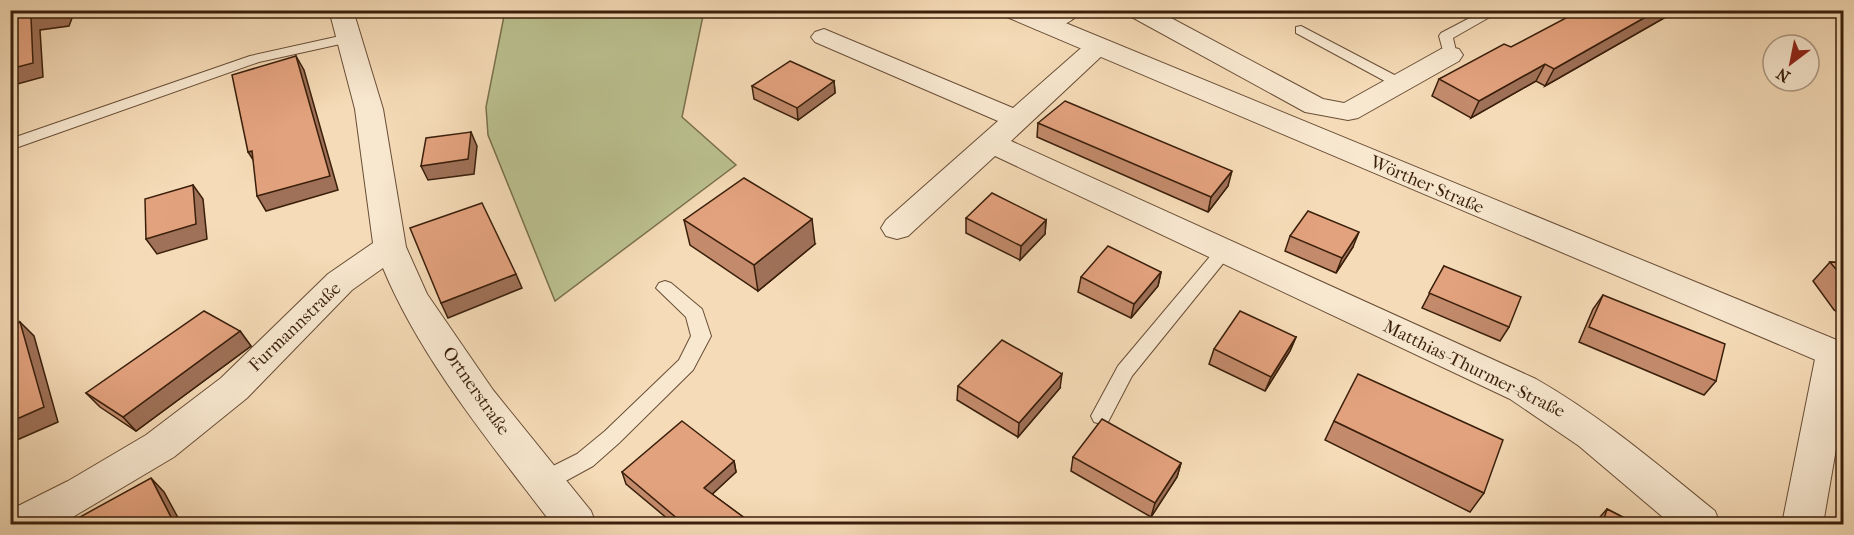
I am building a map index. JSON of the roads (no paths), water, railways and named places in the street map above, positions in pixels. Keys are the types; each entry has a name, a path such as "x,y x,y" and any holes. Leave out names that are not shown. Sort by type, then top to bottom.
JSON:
{"street":[{"path":"341,10 369,109 390,247"},
{"name":"Wörther Straße","path":"1011,10 1057,17 1097,46 1839,356"},
{"path":"1137,10 1315,106 1348,112 1450,55"},
{"path":"824,37 1016,119"},
{"path":"897,228 1097,46"},
{"name":"Matthias-Thurmer-Straße","path":"989,142 1523,389 1591,431 1700,525"},
{"name":"Ortnerstraße","path":"390,247 418,307 480,401 576,525"},
{"name":"Furmannstraße","path":"23,525 82,493 159,446 234,388 340,282 390,247"},
{"path":"1802,525 1839,356"}],"lane":[{"path":"1450,55 1444,39 1446,36 1496,10"},
{"path":"1301,30 1399,83"},
{"path":"10,144 255,58 349,38"},
{"path":"1101,416 1125,371 1224,251"},
{"path":"543,482 594,452 686,365 701,336 695,314 665,288"}]}
